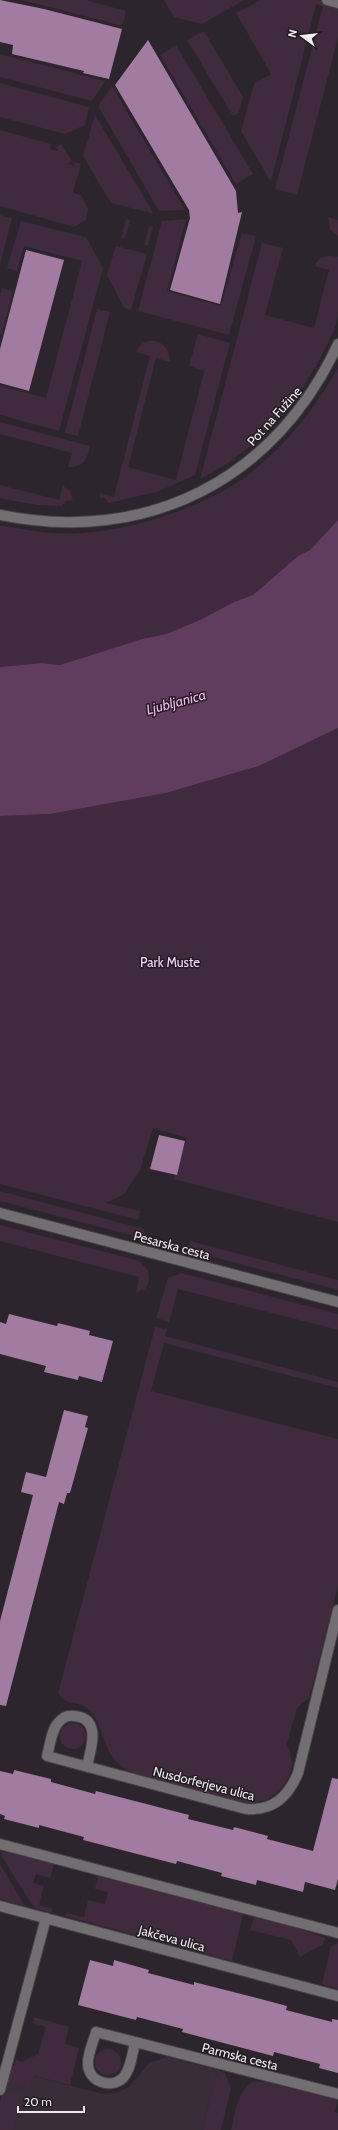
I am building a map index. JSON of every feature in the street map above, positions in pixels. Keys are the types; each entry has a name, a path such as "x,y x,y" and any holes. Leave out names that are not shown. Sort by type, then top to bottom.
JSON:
{"street":[{"path":"327,0 338,3"},
{"name":"Pot na Fužine","path":"0,515 61,523 111,520 160,508 209,487 245,464 264,449 283,429 318,384 338,344"},
{"name":"Pesarska cesta","path":"0,1213 338,1302"},
{"name":"Nusdorferjeva ulica","path":"87,1766 94,1735 89,1723 79,1716 65,1717 58,1723 47,1756 246,1809 263,1809 274,1805 288,1792 298,1773 338,1610"},
{"path":"0,1844 338,1933"},
{"name":"Jakčeva ulica","path":"0,1906 338,1996"},
{"path":"0,2090 46,1918"},
{"name":"Parmska cesta","path":"135,2043 128,2070 122,2078 110,2084 100,2082 91,2076 88,2066 96,2032 338,2094"}],"shaded area":[{"path":"167,2057 218,2070 202,2130 0,2130 0,2103 6,2082 33,2076 103,2094 115,2093 129,2087 149,2063"}],"green space":[{"path":"22,0 86,0 126,11 122,26"},
{"path":"164,0 244,0 202,24 174,17"},
{"path":"261,0 338,0 338,38 297,195 275,189 323,6 316,4 271,182 241,131 254,84 271,74 236,13"},
{"path":"204,31 243,97 239,113 233,116 187,40"},
{"path":"176,45 253,174 236,184 160,55"},
{"path":"0,54 105,81 92,101 0,77"},
{"path":"0,83 89,107 85,125 65,134 0,117"},
{"path":"112,86 185,210 159,211 98,106"},
{"path":"95,115 154,214 111,203 83,156"},
{"path":"0,130 51,144 50,149 58,151 56,147 61,144 72,161 67,164 74,166 75,162 81,164 73,193 81,195 88,208 86,220 74,227 0,206"},
{"path":"0,215 12,218 0,265"},
{"path":"328,217 338,220 338,236 330,230"},
{"path":"126,219 130,220 125,239 121,238"},
{"path":"186,219 167,291 221,306 242,233 256,236 229,335 138,311 162,221"},
{"path":"21,221 86,237 103,268 59,431 0,415 0,386 46,398 82,261 24,246 17,271 7,268"},
{"path":"149,226 153,227 148,246 144,245"},
{"path":"262,243 283,248 265,315 314,328 329,270 315,266 321,258 327,256 338,257 338,315 336,324 314,369 302,389 288,407 257,441 220,468 200,479"},
{"path":"116,246 147,254 131,310 124,308 107,275"},
{"path":"2,288 13,291 2,334 0,334 0,296"},
{"path":"97,309 110,312 78,436 65,433"},
{"path":"198,334 230,343 195,475 157,492 108,503 105,498 100,498 100,493 114,497 150,356 136,352 145,342 151,341 162,344 167,349 170,362 156,358 128,467 176,480 204,371 189,366"},
{"path":"338,368 338,520 310,550 298,556 253,595 234,602 200,620 166,634 142,639 60,665 42,663 0,667 0,525 51,533 100,531 126,527 152,520 202,502 244,478 285,442 319,399"},
{"path":"0,422 90,446 88,455 78,466 68,467 72,453 0,434"},
{"path":"0,485 59,500 63,486 70,491 73,500 66,501 62,506 37,505 4,499 0,498"},
{"name":"Park Muste","path":"338,728 338,1222 174,1179 187,1138 153,1128 140,1170 124,1194 106,1203 140,1211 138,1220 0,1184 0,816 50,814 166,793 259,766"},
{"path":"0,1191 144,1229 146,1239 0,1201"},
{"path":"0,1225 140,1261 148,1271 149,1282 145,1289 136,1293 139,1277 0,1241"},
{"path":"190,1241 338,1280 338,1290 187,1250"},
{"path":"181,1273 338,1314 338,1330 178,1289 169,1322 156,1318 168,1278"},
{"path":"155,1327 167,1329 165,1336 338,1382 338,1388 164,1343 151,1391 338,1439 338,1586 309,1698 297,1708 287,1744 293,1765 286,1782 280,1790 268,1799 255,1803 246,1803 133,1773 122,1766 108,1750 94,1716 87,1708 80,1704 65,1701 58,1693"},
{"path":"73,1723 82,1727 86,1736 82,1745 73,1749 64,1745 60,1736 64,1727"},
{"path":"2,1851 54,1864 50,1878 36,1874 33,1883 44,1886 39,1905 53,1909 51,1913 34,1908 1,1855"},
{"path":"0,1864 25,1906 0,1899"},
{"path":"98,1876 243,1914 232,1961 65,1916 66,1913 84,1917 88,1900 105,1904 108,1892 95,1889"},
{"path":"254,1917 298,1928 325,1938 323,1944 300,1957 291,1940 250,1930"},
{"path":"338,1943 338,1989 322,1984 331,1946"},
{"path":"34,2017 69,2027 65,2044 79,2048 70,2085 34,2076 30,2089 6,2082 10,2065 14,2066 16,2060 22,2062 38,2054 46,2027 33,2023"},
{"path":"108,2049 117,2053 121,2062 117,2071 108,2075 99,2071 95,2062 99,2053"},
{"path":"218,2070 225,2073 231,2089 221,2130 202,2130"},
{"path":"255,2081 265,2082 338,2100 335,2112 338,2113 338,2130 231,2130 241,2095 249,2084"},
{"path":"4,2088 23,2093 13,2130 0,2130 0,2103"}],"water":[{"name":"Ljubljanica","path":"338,520 338,728 259,766 166,793 50,814 0,816 0,667 42,663 60,665 142,639 166,634 200,620 234,602 253,595 298,556 310,550"}],"building":[{"path":"0,0 44,9 122,29 109,79 83,73 84,71 12,54 13,45 0,42"},
{"path":"148,40 236,191 238,213 242,212 220,304 170,290 190,218 189,210 115,85"},
{"path":"26,250 64,260 29,391 0,383 0,349"},
{"path":"159,1135 185,1141 177,1175 150,1169"},
{"path":"9,1314 57,1326 58,1323 90,1331 89,1335 113,1341 102,1382 79,1376 78,1380 44,1372 46,1366 0,1354 0,1322 6,1324"},
{"path":"64,1410 88,1416 85,1427 88,1428 70,1493 67,1493 64,1504 59,1502 6,1706 0,1705 0,1621 33,1495 21,1492 26,1472 46,1477"},
{"path":"14,1770 51,1779 51,1782 95,1794 96,1791 189,1815 188,1819 233,1830 234,1827 268,1836 267,1839 313,1851 332,1778 338,1779 338,1879 335,1890 305,1882 303,1892 257,1880 256,1885 221,1876 222,1873 177,1861 176,1864 83,1840 84,1837 39,1825 39,1828 4,1819 5,1816 0,1814 0,1771 13,1774"},
{"path":"90,1960 113,1966 114,1960 149,1970 148,1973 194,1985 194,1982 287,2006 286,2010 332,2022 332,2019 338,2020 338,2073 319,2068 320,2064 274,2052 273,2056 182,2032 183,2029 137,2017 136,2020 78,2005"}]}
